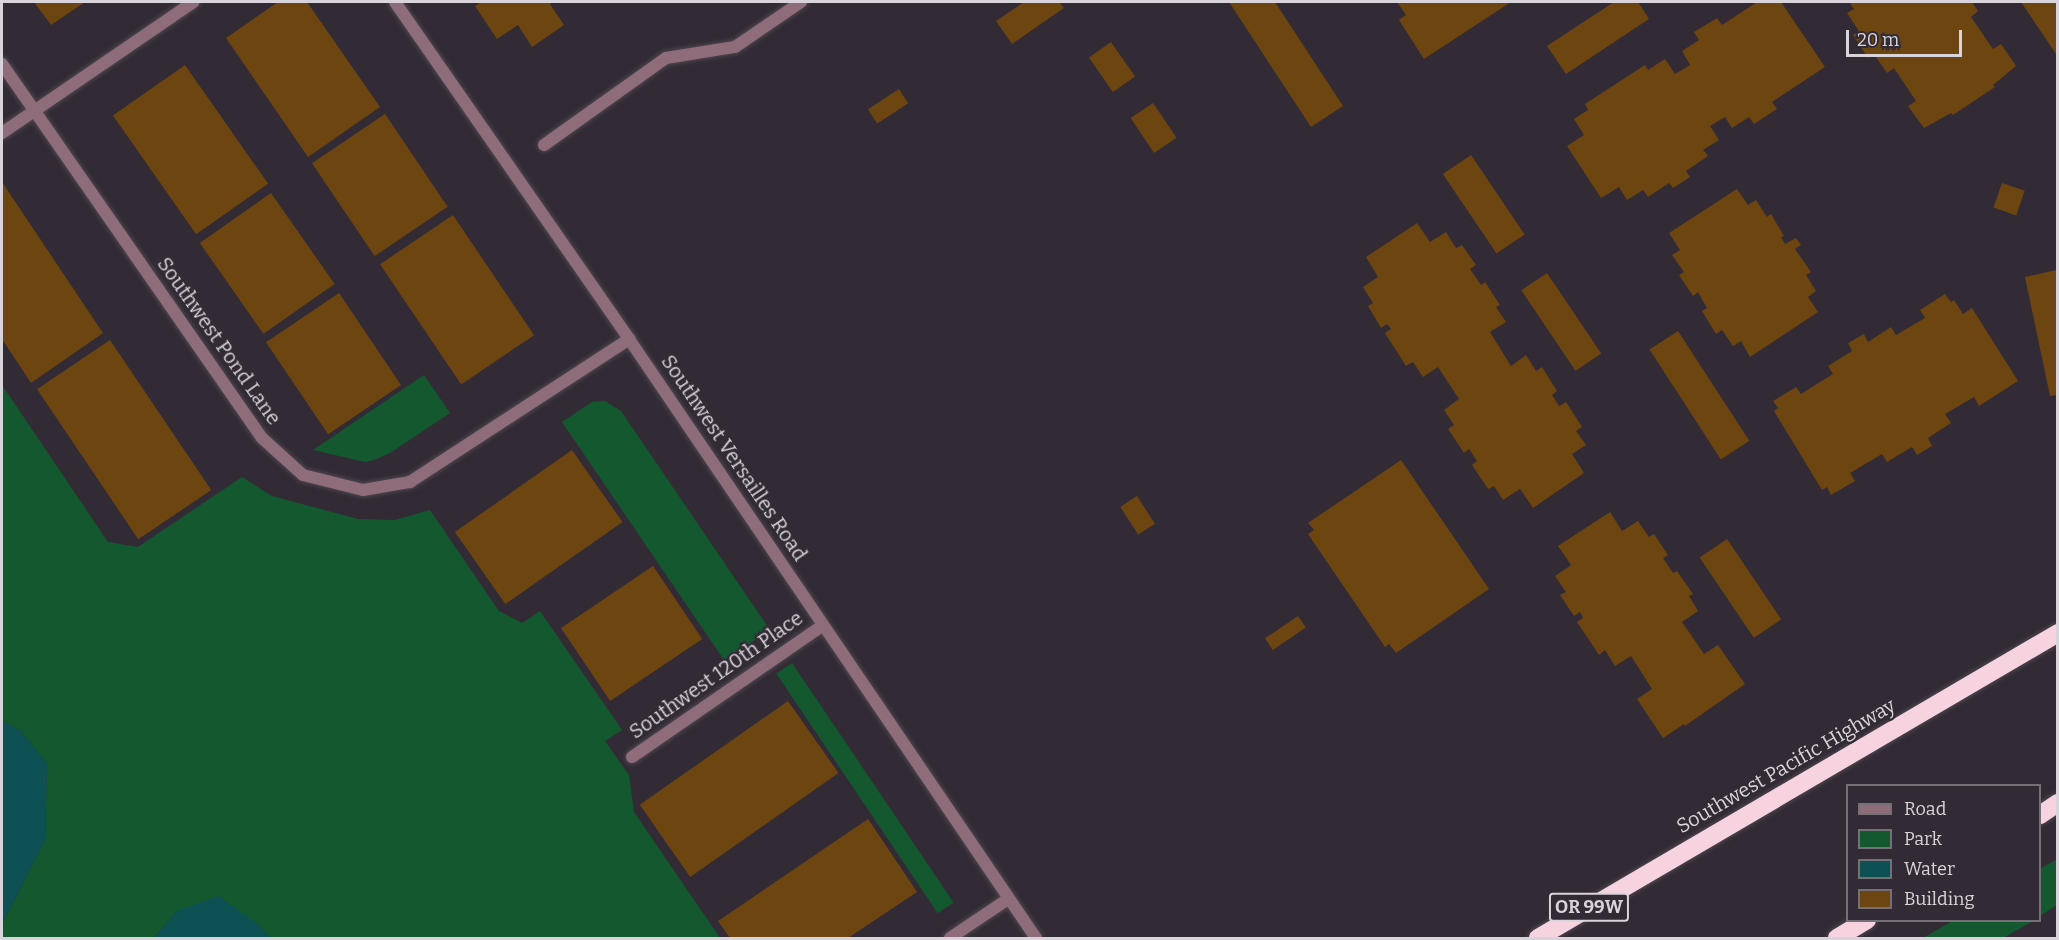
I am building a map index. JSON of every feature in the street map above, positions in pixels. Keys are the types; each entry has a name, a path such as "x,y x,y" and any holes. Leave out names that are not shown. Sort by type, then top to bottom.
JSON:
{"highway":[{"name":"Southwest Pacific Highway","path":"1538,939 2058,633"},
{"path":"2041,813 2058,804"},
{"path":"1838,939 1865,922"}],"street":[{"path":"2,133 193,2"},
{"name":"Southwest Versailles Road","path":"395,2 629,339 1036,939"},
{"path":"544,145 666,58 735,47 801,2"},
{"name":"Southwest Pond Lane","path":"2,64 262,438 303,475 363,490 411,482 629,339"},
{"name":"Southwest 120th Place","path":"632,756 823,625"},
{"path":"950,939 1008,899"}],"green space":[{"path":"424,375 450,413 390,453 374,460 365,462 313,450"},
{"path":"2,385 108,542 138,547 242,477 272,496 358,519 395,520 430,510 499,611 522,623 540,611 622,730 605,741 629,775 634,812 720,938 271,938 258,924 177,911 154,938 2,938 2,924 45,840 47,764 21,731 2,721"},
{"path":"605,401 621,411 770,630 724,660 562,422 592,402"},
{"path":"792,663 954,903 938,913 776,674"},
{"path":"2057,859 2057,905 2041,915 2041,868"},
{"path":"1951,922 2031,922 2003,938 1923,938"}],"water":[{"path":"2,721 21,731 47,764 45,840 2,924"},
{"path":"218,896 258,924 271,938 154,938 177,911"}],"building":[{"path":"34,2 85,2 51,25"},
{"path":"278,2 307,2 380,107 308,157 226,38"},
{"path":"482,2 553,2 550,4 564,25 532,47 518,25 497,39 475,6"},
{"path":"1024,2 1059,2 1064,8 1012,44 996,21"},
{"path":"1229,2 1275,2 1343,106 1311,127"},
{"path":"1397,2 1511,2 1424,59 1399,20 1406,15"},
{"path":"1614,2 1638,2 1649,19 1566,74 1547,46"},
{"path":"1757,2 1781,2 1825,67 1772,102 1777,109 1754,124 1749,117 1732,128 1725,117 1710,126 1719,140 1703,150 1708,156 1686,171 1690,177 1673,188 1669,183 1648,197 1643,190 1627,200 1619,187 1601,198 1567,146 1584,135 1574,119 1588,110 1585,104 1645,65 1648,70 1665,59 1675,74 1690,65 1682,51 1699,40 1694,32 1717,18 1722,25"},
{"path":"1849,2 1972,2 1978,11 1971,17 1993,49 2001,44 2016,66 1993,85 1995,87 1953,115 1951,113 1924,128 1908,106 1916,101 1894,68 1887,73 1874,54 1868,58 1853,35 1859,31 1847,13 1854,9"},
{"path":"2021,2 2058,2 2058,57"},
{"path":"1111,42 1135,76 1113,92 1089,57"},
{"path":"185,65 268,184 196,234 113,115"},
{"path":"899,89 908,103 877,123 868,109"},
{"path":"1153,103 1176,138 1154,153 1131,118"},
{"path":"385,114 448,207 375,256 312,163"},
{"path":"1471,155 1525,235 1496,254 1443,174"},
{"path":"2,182 103,333 31,383 2,339"},
{"path":"2002,183 2025,191 2016,215 1994,208"},
{"path":"1737,189 1748,205 1756,200 1767,217 1771,214 1784,236 1781,237 1785,244 1796,238 1801,245 1795,249 1811,272 1806,275 1816,291 1808,297 1818,312 1750,357 1741,341 1733,346 1722,330 1716,334 1702,311 1707,308 1698,292 1693,296 1679,275 1684,272 1672,255 1680,250 1669,233"},
{"path":"271,193 335,284 263,334 200,243"},
{"path":"453,215 534,335 461,384 380,264"},
{"path":"1417,223 1430,242 1446,232 1456,248 1462,245 1476,265 1470,269 1481,285 1485,282 1500,305 1496,307 1506,322 1490,332 1511,366 1526,355 1536,371 1542,367 1557,391 1552,395 1559,406 1566,402 1582,427 1576,431 1586,445 1572,454 1584,473 1533,508 1520,489 1503,500 1494,486 1488,489 1472,465 1477,461 1469,449 1464,453 1448,429 1454,425 1444,410 1459,399 1438,367 1423,377 1413,362 1406,366 1385,333 1391,329 1387,324 1381,328 1368,306 1373,303 1363,287 1378,277 1366,257"},
{"path":"2056,270 2058,395 2050,396 2025,277"},
{"path":"1547,273 1601,353 1576,371 1521,290"},
{"path":"339,293 401,385 328,434 266,342"},
{"path":"1945,294 1951,302 1954,300 1963,314 1972,308 2018,381 1979,406 1974,397 1945,414 1951,423 1928,438 1932,446 1917,455 1912,447 1887,462 1882,454 1850,473 1855,481 1831,495 1827,487 1822,490 1774,411 1778,408 1773,401 1796,387 1801,394 1833,374 1828,366 1852,351 1848,343 1864,334 1868,342 1891,327 1896,335 1925,318 1920,310"},
{"path":"1678,331 1749,441 1721,459 1649,350"},
{"path":"110,340 211,490 138,539 37,389"},
{"path":"572,450 622,522 505,604 455,532"},
{"path":"1401,460 1489,589 1396,653 1389,644 1385,647 1308,534 1314,530 1308,523"},
{"path":"1137,496 1155,524 1138,535 1120,507"},
{"path":"1610,512 1622,531 1638,521 1649,537 1654,534 1668,555 1663,558 1673,573 1677,571 1693,594 1689,596 1698,611 1682,622 1704,654 1718,645 1745,684 1685,726 1684,724 1663,738 1637,699 1652,689 1631,656 1615,666 1605,650 1599,655 1577,622 1583,618 1580,612 1574,616 1560,595 1566,592 1555,576 1571,565 1558,546"},
{"path":"1727,539 1781,619 1754,638 1700,557"},
{"path":"653,566 702,639 610,701 561,628"},
{"path":"1298,616 1306,628 1273,650 1265,638"},
{"path":"788,701 838,773 690,877 640,805"},
{"path":"868,819 917,892 848,938 730,938 718,921"}]}
